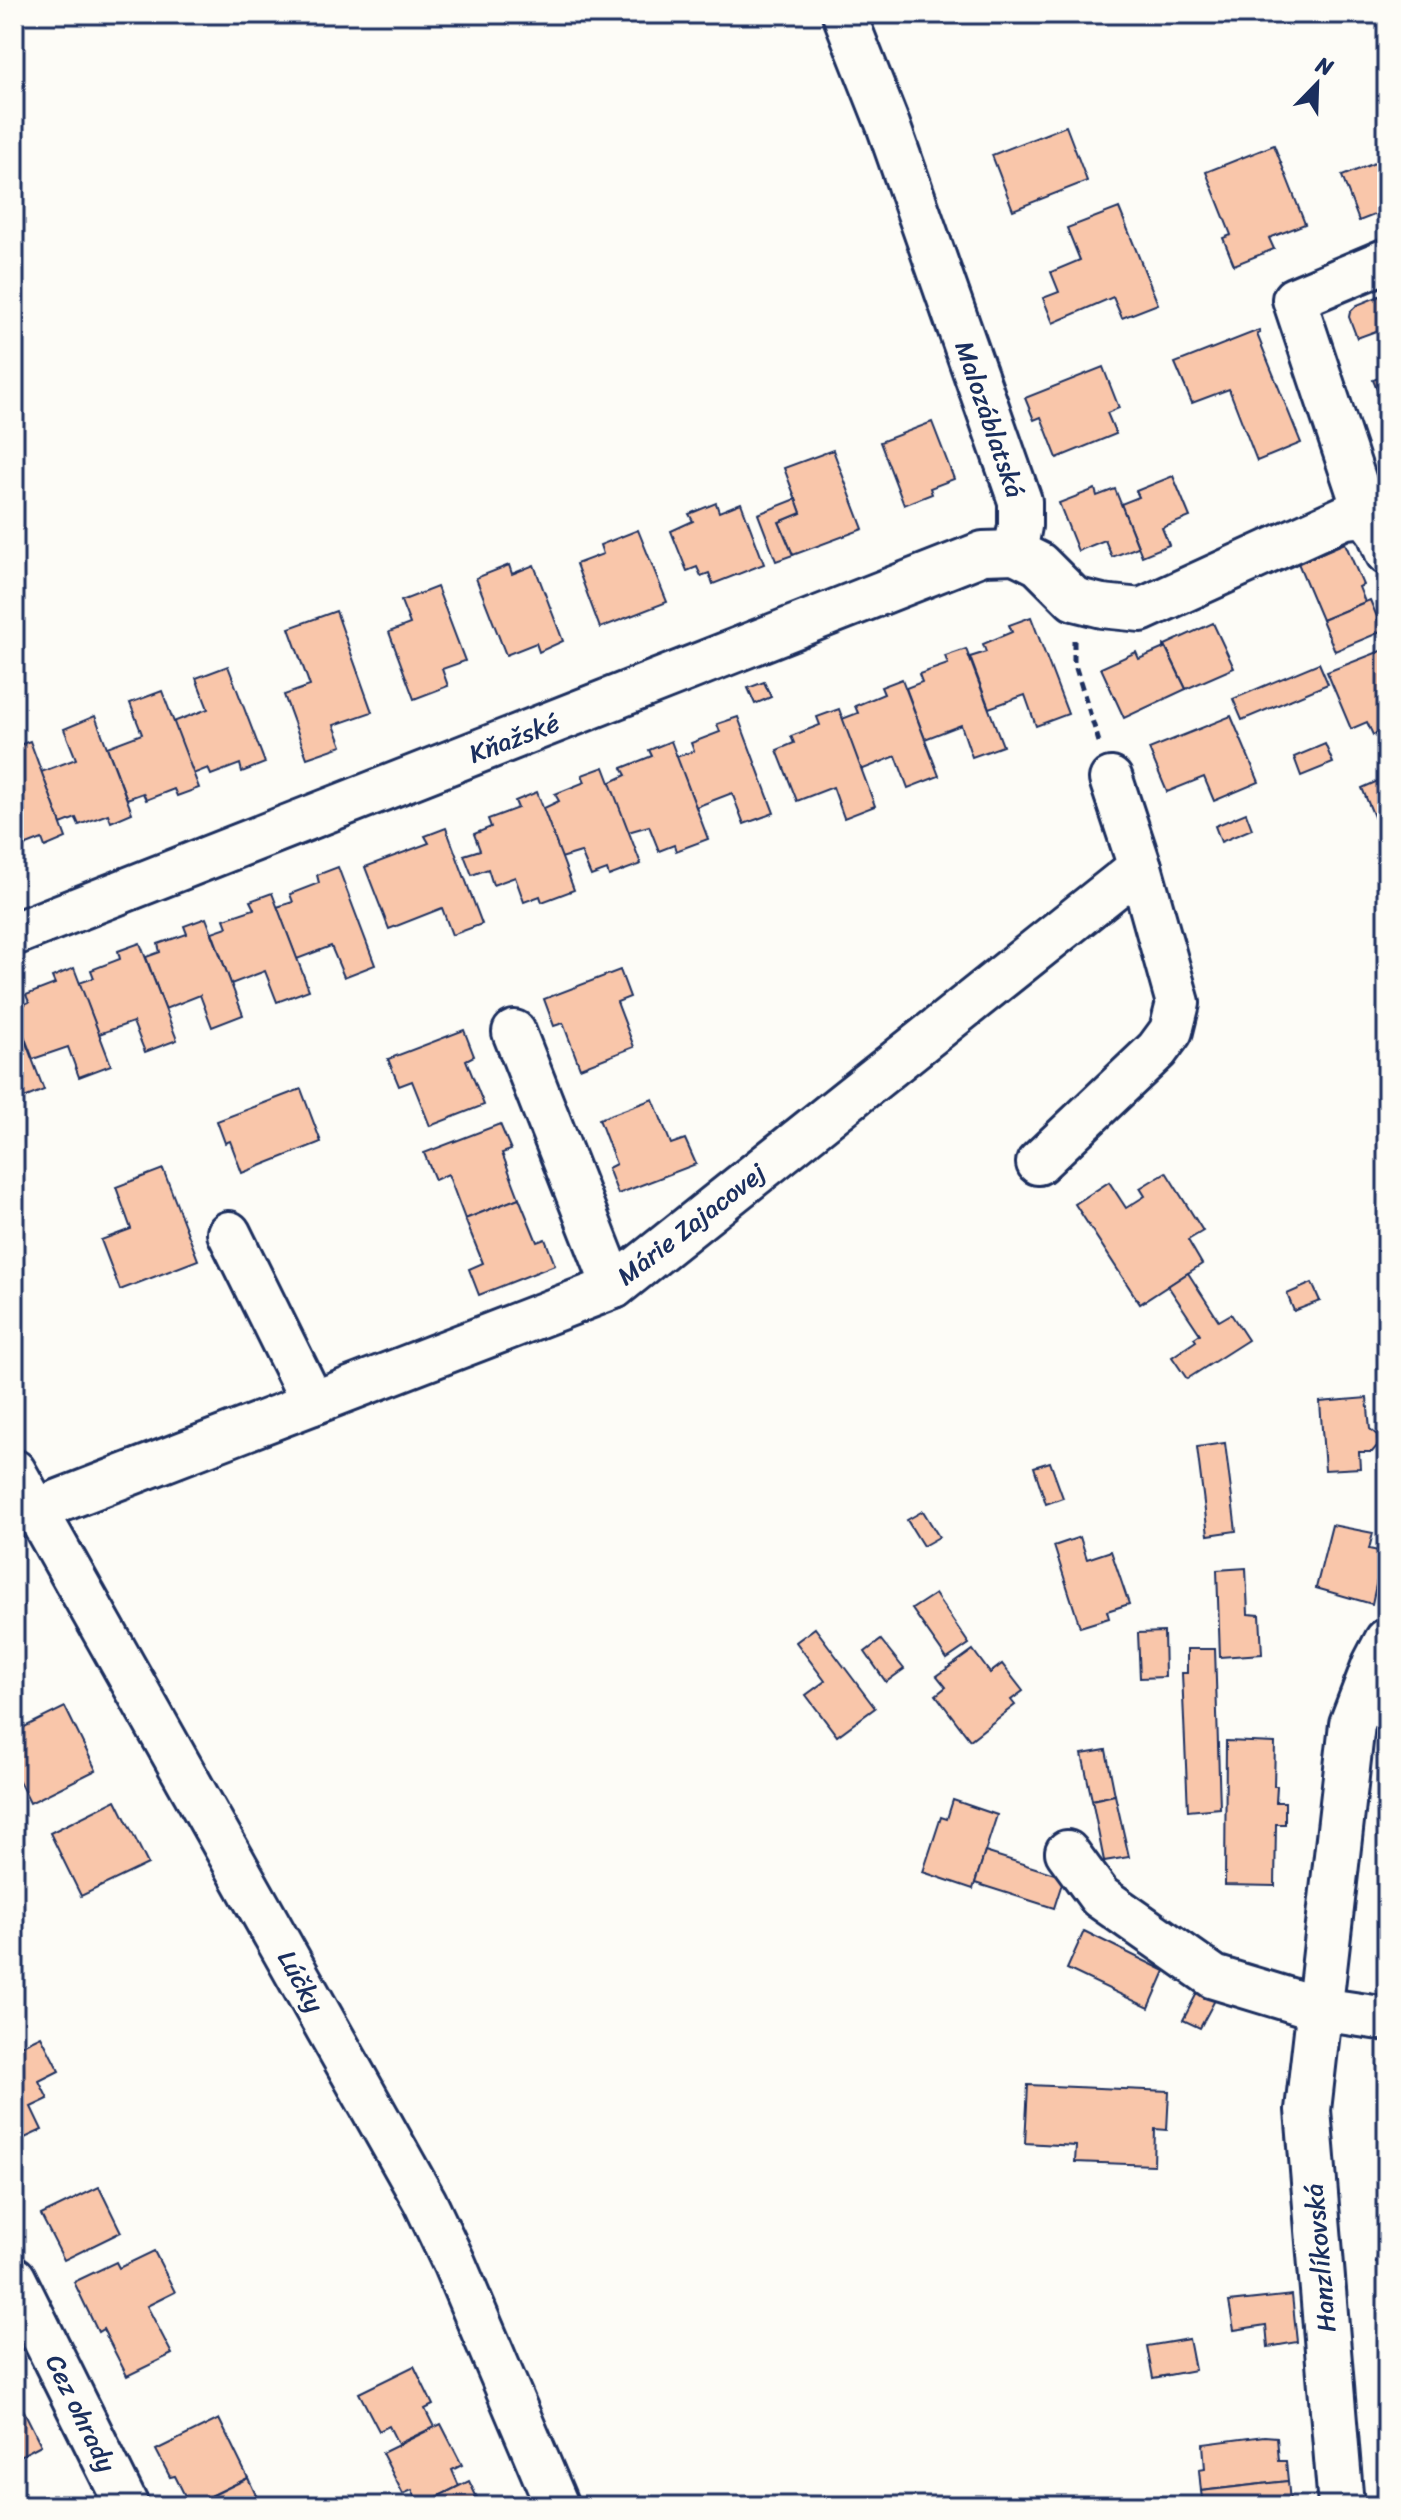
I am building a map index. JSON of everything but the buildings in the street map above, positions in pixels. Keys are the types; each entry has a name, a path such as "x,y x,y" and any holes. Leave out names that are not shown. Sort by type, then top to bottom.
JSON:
{"street":[{"name":"Malozáblatská","path":"844,14 888,125 1020,501 1020,526 1015,552"},
{"path":"1387,260 1294,299 1366,515 1378,531 1387,553"},
{"path":"1015,552 1039,564 1074,599 1141,610 1345,517 1366,515"},
{"name":"Kňažské","path":"14,934 983,553 1015,552"},
{"path":"1038,1163 1157,1050 1171,1031 1178,1003 1140,867 1111,779"},
{"name":"Márie Zajacovej","path":"36,1510 614,1287 1140,867"},
{"path":"514,1032 614,1287"},
{"path":"229,1233 313,1403"},
{"name":"Lúčky","path":"14,1471 425,2202 557,2506"},
{"name":"Hanzlíkovská","path":"1341,2506 1308,2110 1352,1724 1387,1641"},
{"path":"1067,1852 1100,1897 1214,1977 1320,2009 1387,2019"},
{"name":"Cez ohrady","path":"14,2278 127,2506"}],"path":[{"path":"1074,599 1074,662 1111,779"}]}
